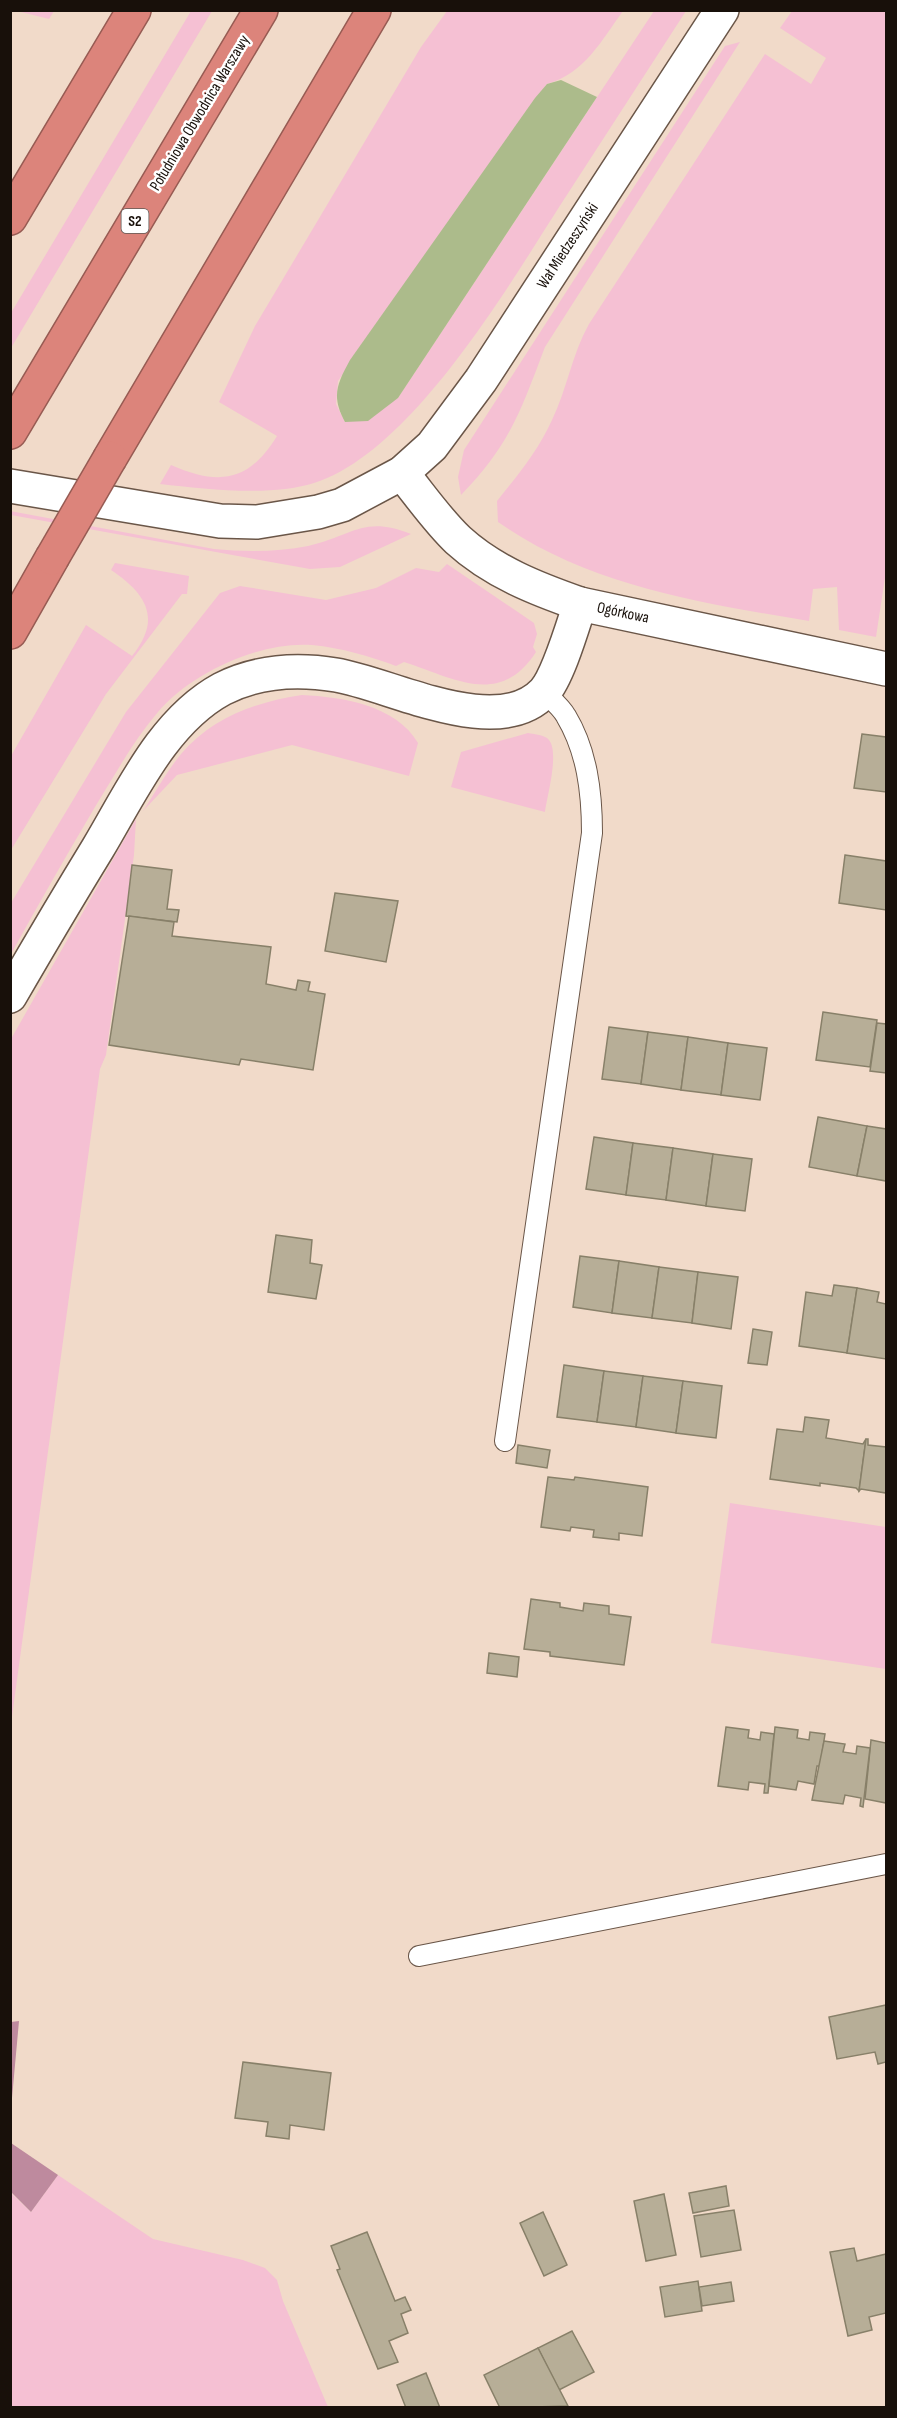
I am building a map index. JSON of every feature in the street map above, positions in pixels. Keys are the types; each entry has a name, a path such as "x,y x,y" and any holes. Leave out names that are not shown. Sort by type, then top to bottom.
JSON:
{"highway":[{"path":"10,218 134,10"},
{"name":"Południowa Obwodnica Warszawy","path":"10,432 261,10"},
{"path":"10,632 307,120 374,10"},
{"path":"307,120 387,10"}],"street":[{"name":"Wał Miedzeszyński","path":"10,486 220,521 256,522 318,512 342,505 402,473 432,446 481,380 722,10"},
{"name":"Ogórkowa","path":"402,473 444,525 481,559 534,588 580,604 886,669"},
{"path":"10,996 136,784 172,731 199,703 224,688 253,676 291,672 337,675 442,706 484,713 519,707 544,692 563,653 580,604"}],"lane":[{"path":"505,1441 592,833 592,800 585,761 566,715 544,692"},
{"path":"419,1956 886,1864"}],"shaded area":[{"path":"17,11 54,11 49,19"},
{"path":"191,11 212,11 11,348 11,313"},
{"path":"447,11 623,11 582,64 560,79 547,84 338,381 336,404 345,422 398,398 654,11 686,11 486,319 422,402 387,438 351,465 314,483 296,487 237,491 160,484 171,465 204,476 232,476 255,463 277,436 219,402 255,326 421,47"},
{"path":"792,11 886,11 886,571 876,637 839,630 837,587 813,589 809,621 728,607 647,589 608,577 533,544 498,522 497,501 527,462 546,431 589,324 765,54 811,84 826,58 780,28"},
{"path":"740,42 545,347 521,408 503,443 478,477 461,495 458,477 464,450 725,46"},
{"path":"561,80 597,97 398,398 368,421 345,422 338,405 337,390 350,360 535,98 547,84"},
{"path":"10,511 226,550 261,551 297,548 369,527 381,526 411,534 340,567 310,569 11,515"},
{"path":"115,563 189,576 187,594 182,594 106,694 11,850 11,756 86,625 132,656 146,630 148,619 146,608 134,588 111,570"},
{"path":"447,564 534,623 537,634 533,647 536,652 522,669 507,679 492,684 475,684 458,681 404,662 396,666 334,648 292,645 249,654 208,673 172,698 140,735 52,880 11,954 11,903 126,712 220,593 240,586 326,600 376,588 416,568 439,572"},
{"path":"302,695 350,701 382,712 396,720 418,743 409,776 292,745 177,775 143,811 181,754 207,730 236,713 252,707"},
{"path":"528,733 547,738 553,752 545,812 451,787 461,752"},
{"path":"136,819 134,855 106,1055 100,1069 11,1724 11,1039"},
{"path":"730,1503 886,1527 886,1669 711,1643"},
{"path":"19,2021 11,2109 11,2022"},
{"path":"11,2143 58,2175 31,2212 11,2192"},
{"path":"58,2175 153,2239 243,2260 265,2268 277,2280 283,2301 328,2407 11,2407 10,2192 31,2212"}],"building":[{"path":"862,734 886,737 886,792 854,788"},
{"path":"845,855 886,861 886,910 839,903"},
{"path":"132,865 172,870 167,909 179,910 177,922 126,916"},
{"path":"335,893 398,901 386,962 325,951"},
{"path":"129,916 174,922 172,936 271,947 266,984 296,990 298,980 310,982 308,991 325,994 313,1070 241,1059 239,1065 109,1045"},
{"path":"823,1012 877,1020 870,1067 816,1060"},
{"path":"877,1023 886,1024 886,1073 870,1071"},
{"path":"609,1027 648,1032 641,1084 602,1079"},
{"path":"648,1032 688,1037 681,1090 641,1084"},
{"path":"688,1037 728,1043 721,1095 681,1090"},
{"path":"728,1043 767,1048 760,1100 721,1095"},
{"path":"818,1117 867,1126 857,1176 809,1167"},
{"path":"867,1126 886,1129 886,1181 857,1176"},
{"path":"594,1137 633,1143 626,1195 586,1189"},
{"path":"633,1143 673,1148 666,1200 626,1195"},
{"path":"673,1148 713,1154 706,1206 666,1200"},
{"path":"713,1154 752,1159 745,1211 706,1206"},
{"path":"276,1235 312,1240 310,1263 322,1265 316,1299 268,1292"},
{"path":"580,1256 619,1261 612,1313 573,1307"},
{"path":"619,1261 659,1267 652,1318 612,1313"},
{"path":"659,1267 698,1272 692,1323 652,1318"},
{"path":"698,1272 738,1277 731,1329 692,1323"},
{"path":"834,1285 857,1288 847,1353 799,1346 806,1292 832,1296"},
{"path":"857,1288 879,1292 877,1302 886,1304 886,1359 847,1353"},
{"path":"753,1329 772,1332 767,1365 748,1363"},
{"path":"564,1365 604,1371 597,1422 557,1417"},
{"path":"604,1371 643,1376 636,1427 597,1422"},
{"path":"643,1376 683,1381 676,1433 636,1427"},
{"path":"683,1381 722,1386 716,1438 676,1433"},
{"path":"805,1417 829,1420 826,1438 863,1444 866,1439 859,1491 856,1488 820,1483 820,1486 770,1479 777,1429 803,1432"},
{"path":"866,1439 868,1439 868,1445 886,1447 886,1493 861,1489 859,1491"},
{"path":"518,1445 550,1450 547,1468 516,1463"},
{"path":"548,1477 574,1480 575,1477 648,1487 642,1536 619,1533 619,1540 593,1537 594,1530 571,1527 570,1531 541,1527"},
{"path":"531,1599 560,1603 560,1607 583,1611 584,1603 609,1606 609,1614 631,1617 624,1665 550,1656 550,1652 524,1649"},
{"path":"489,1653 519,1657 517,1677 487,1673"},
{"path":"726,1727 749,1730 748,1738 760,1740 761,1732 774,1734 768,1793 764,1793 765,1784 749,1782 748,1790 718,1786"},
{"path":"775,1727 798,1730 797,1738 809,1740 810,1732 825,1734 820,1766 817,1766 814,1784 798,1781 796,1790 769,1786"},
{"path":"871,1740 886,1743 886,1803 865,1799"},
{"path":"824,1741 845,1744 843,1752 856,1754 857,1746 870,1748 863,1807 860,1806 861,1798 845,1795 843,1804 812,1800"},
{"path":"886,2005 886,2062 878,2064 875,2052 837,2059 829,2017"},
{"path":"243,2062 331,2073 324,2130 290,2125 289,2139 266,2136 268,2122 235,2118"},
{"path":"726,2186 729,2206 693,2213 689,2193"},
{"path":"664,2194 676,2255 646,2261 634,2201"},
{"path":"734,2210 741,2250 701,2257 694,2216"},
{"path":"543,2212 567,2265 544,2276 520,2223"},
{"path":"367,2232 395,2301 405,2297 411,2310 401,2314 408,2333 389,2341 398,2362 378,2369 337,2270 340,2269 331,2246"},
{"path":"854,2248 857,2261 886,2254 886,2313 869,2317 872,2330 848,2336 830,2252"},
{"path":"698,2281 702,2311 665,2317 660,2287"},
{"path":"731,2282 734,2301 702,2306 699,2287"},
{"path":"572,2331 594,2372 559,2390 538,2348"},
{"path":"538,2348 568,2406 500,2408 484,2375"},
{"path":"426,2373 440,2408 406,2408 397,2385"}]}
